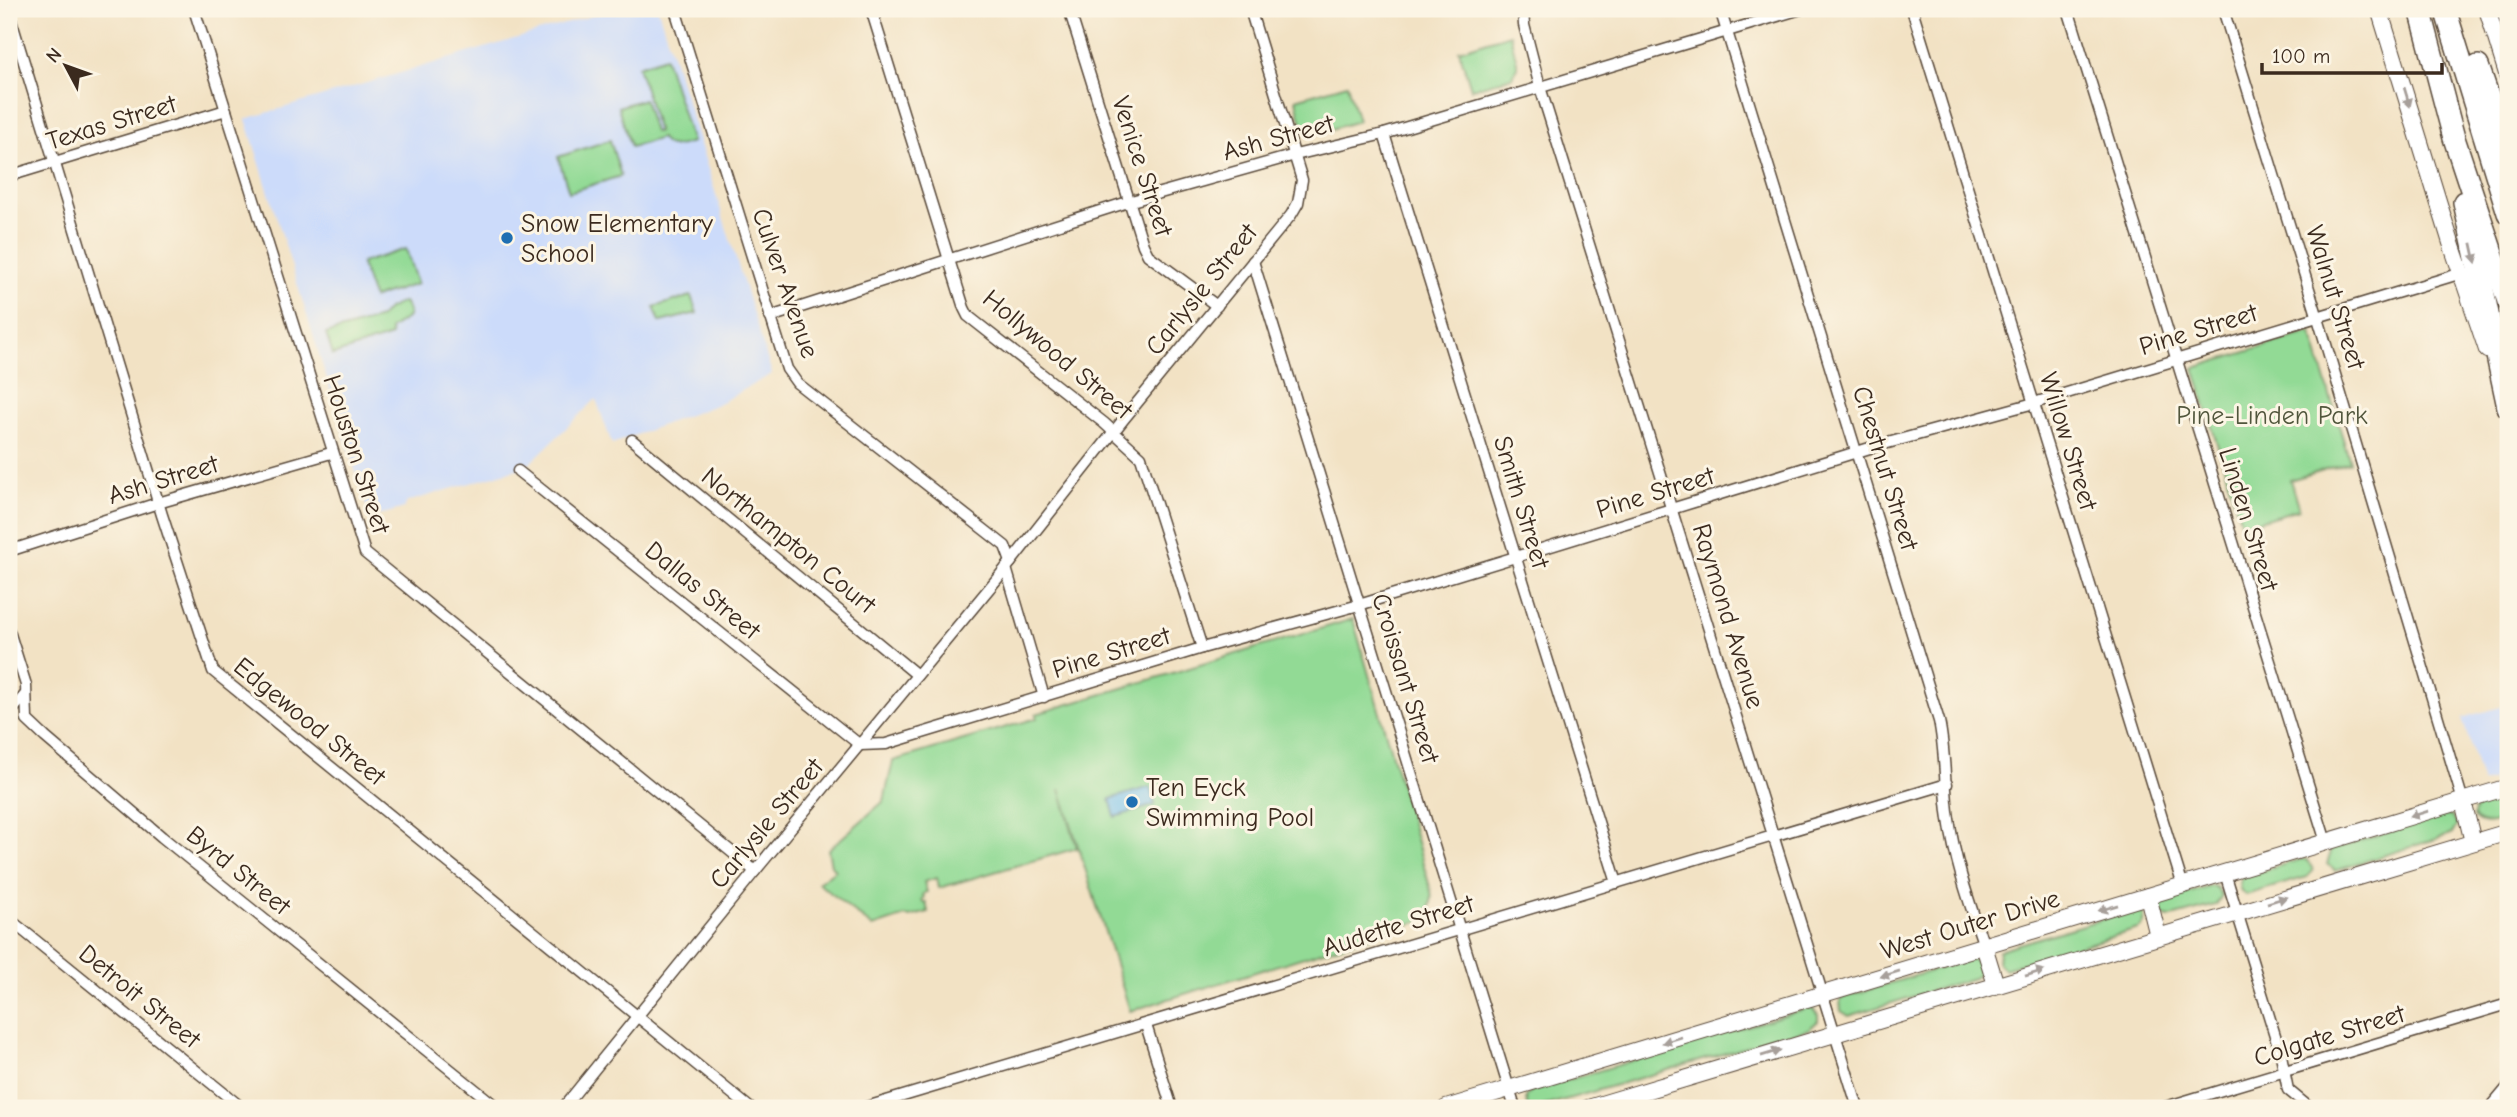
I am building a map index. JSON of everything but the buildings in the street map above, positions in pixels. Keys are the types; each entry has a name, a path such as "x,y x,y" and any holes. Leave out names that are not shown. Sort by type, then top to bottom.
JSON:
{"highway":[{"path":"2420,9 2454,138 2508,301"},
{"path":"2445,9 2508,213"},
{"path":"2459,9 2508,153"},
{"path":"2454,138 2467,218 2508,407"}],"main road":[{"path":"2379,9 2508,413"},
{"path":"2487,9 2508,77"},
{"name":"West Outer Drive","path":"1446,1108 2508,788"},
{"path":"2463,801 2473,842"},
{"path":"1588,1108 2508,832"},
{"path":"2148,896 2158,936"},
{"path":"1983,946 1996,985"}],"street":[{"name":"Houston Street","path":"194,9 331,453 365,553 755,871"},
{"name":"Culver Avenue","path":"675,9 787,369 797,383 1005,546 1044,697"},
{"name":"Hollywood Street","path":"871,9 968,316 1136,452 1145,465 1202,648"},
{"name":"Venice Street","path":"1069,9 1128,202 1148,255 1217,306"},
{"name":"Carlysle Street","path":"563,1108 1009,565 1298,203 1302,180 1250,9"},
{"name":"Raymond Avenue","path":"1523,9 1524,25 1540,87 1858,1108"},
{"name":"Chestnut Street","path":"1720,9 1940,721 1954,850 1983,946"},
{"name":"Ash Street","path":"770,317 1128,202 1295,155 1384,134 1801,9"},
{"name":"Willow Street","path":"1912,9 2183,886"},
{"name":"Linden Street","path":"2068,9 2326,842"},
{"name":"Walnut Street","path":"2223,9 2463,801"},
{"name":"Edgewood Street","path":"9,13 158,503 213,671 750,1108"},
{"name":"Texas Street","path":"9,176 226,110"},
{"name":"Smith Street","path":"1384,134 1617,883"},
{"name":"Croissant Street","path":"1253,261 1514,1108"},
{"name":"Pine Street","path":"860,746 886,744 1202,648 1359,605 2462,273"},
{"name":"Northampton Court","path":"632,440 917,675"},
{"name":"Ash Street","path":"9,551 158,503 331,453"},
{"name":"Dallas Street","path":"518,471 860,746"},
{"name":"Byrd Street","path":"9,631 26,685 27,720 44,737 162,837 498,1108"},
{"path":"9,714 25,695"},
{"name":"Audette Street","path":"863,1108 1947,784"},
{"path":"2225,873 2281,1055 2288,1090 2310,1108"},
{"name":"Detroit Street","path":"9,919 242,1108"},
{"name":"Colgate Street","path":"2162,1108 2508,1004"},
{"path":"1146,1025 1172,1108"},
{"path":"2493,1108 2508,1090"}],"shaded area":[{"name":"Snow Elementary School","path":"615,9 658,9 772,374 718,404 612,444 596,399 527,466 407,502 404,508 370,518 246,119"},
{"path":"2494,9 2508,9 2508,55"},
{"path":"2508,705 2508,776 2482,783 2462,718"}],"green space":[{"path":"1510,34 1518,67 1512,77 1471,89 1459,50"},
{"path":"665,57 692,142 671,146 661,138 631,147 618,107 644,99 654,132 658,132 638,66"},
{"path":"1347,84 1358,121 1315,134 1306,129 1296,99"},
{"path":"610,140 621,176 569,192 558,157"},
{"path":"406,249 417,284 373,298 361,263"},
{"path":"691,296 697,313 660,322 654,307"},
{"path":"402,302 409,314 390,329 391,336 333,355 326,334 380,318 388,309"},
{"name":"Pine-Linden Park","path":"2311,332 2350,462 2290,480 2299,509 2242,526 2194,368"},
{"path":"1353,619 1431,891 1430,908 1420,921 1130,1011 1060,789 1077,848 939,888 937,878 924,882 927,892 922,899 923,903 926,902 928,912 905,916 873,927 818,883 835,870 831,865 828,850 884,801 893,761 1037,718 1036,714"},
{"path":"2508,794 2508,818 2485,824 2473,817 2480,803"},
{"path":"2447,815 2453,816 2457,825 2452,834 2335,871 2327,864 2332,849"},
{"path":"2302,859 2308,860 2313,870 2307,877 2246,895 2240,889 2242,877"},
{"path":"2212,886 2222,895 2216,905 2168,918 2160,911 2164,900"},
{"path":"2133,910 2142,912 2144,917 2144,924 2138,929 2004,969 1998,963 1999,951 2005,948"},
{"path":"1971,959 1978,961 1980,966 1979,973 1974,978 1849,1016 1841,1011 1840,1000 1844,997"},
{"path":"1811,1007 1818,1015 1818,1021 1809,1029 1537,1108 1527,1106 1526,1097 1531,1091"}],"water":[{"name":"Ten Eyck Swimming Pool","path":"1150,787 1155,805 1115,817 1110,799"}],"place":[{"name":"Snow Elementary School","path":"507,238"},
{"name":"Ten Eyck Swimming Pool","path":"1132,802"}]}
